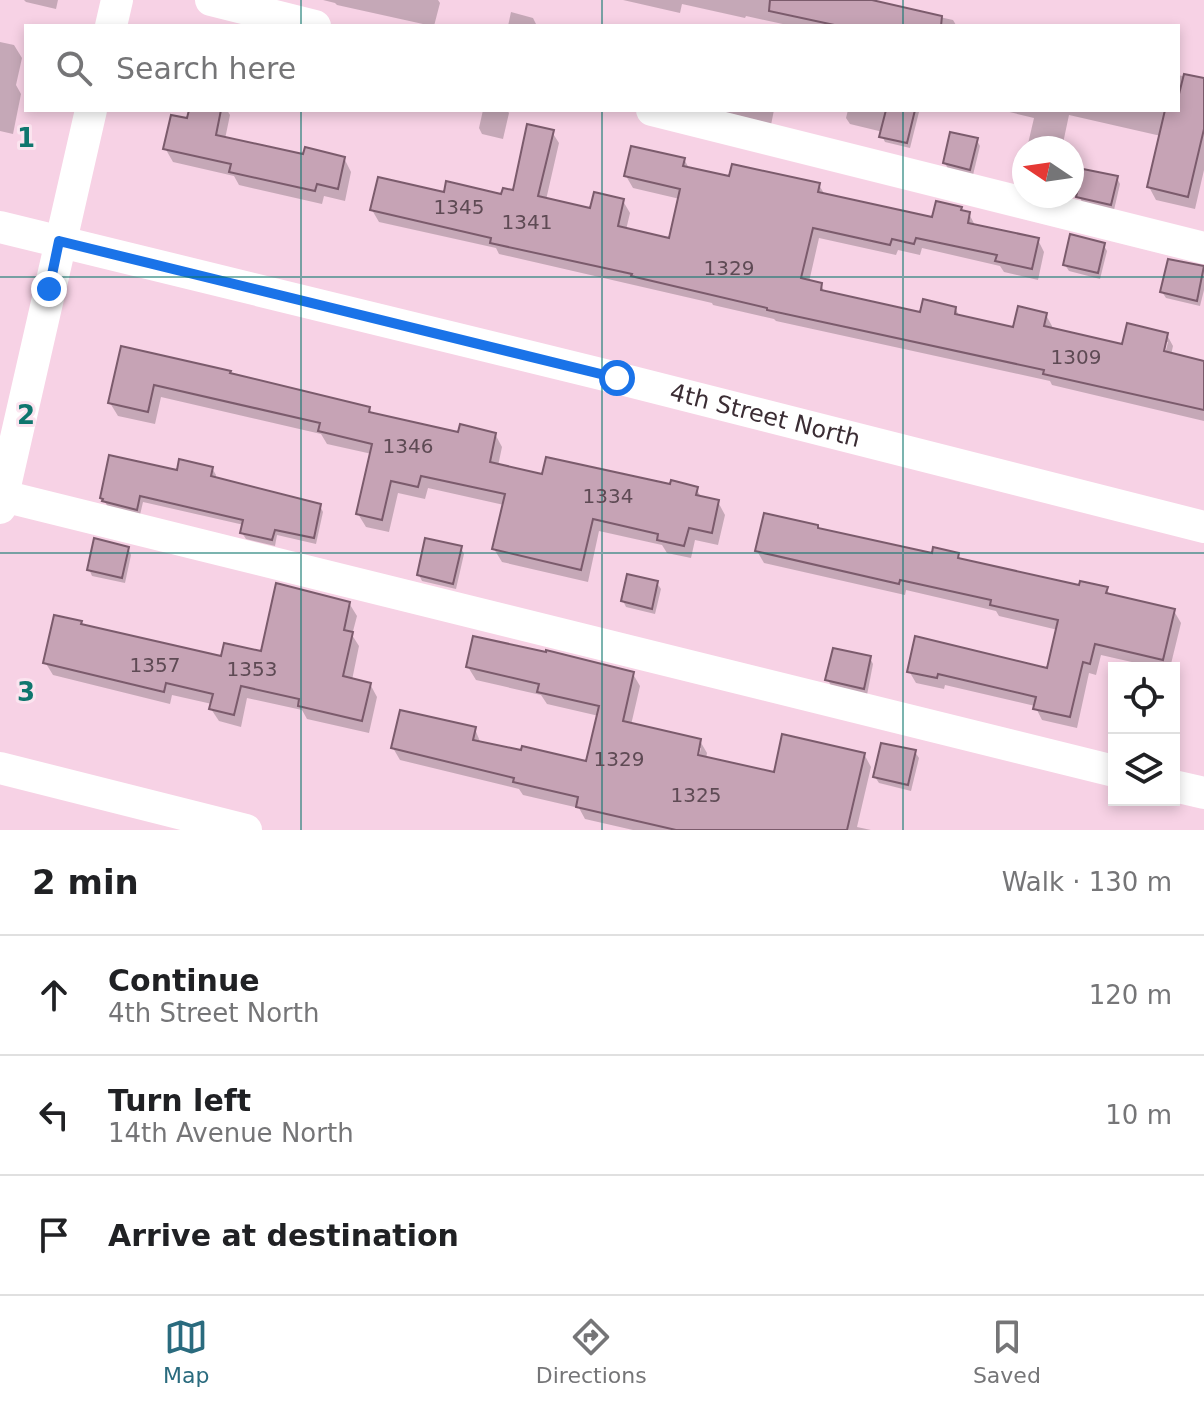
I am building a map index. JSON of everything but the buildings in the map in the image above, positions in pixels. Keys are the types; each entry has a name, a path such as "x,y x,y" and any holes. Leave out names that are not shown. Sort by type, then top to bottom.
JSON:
{"street":[{"path":"111,24 117,0"},
{"path":"211,0 307,24"},
{"path":"91,112 1,502 1108,770"},
{"path":"660,112 1204,248"},
{"name":"4th Street North","path":"0,227 632,381 1204,527"},
{"path":"0,768 126,816 246,830"},
{"path":"1180,787 1204,793"}],"route":[{"path":"49,289 59,241 617,378"}]}
